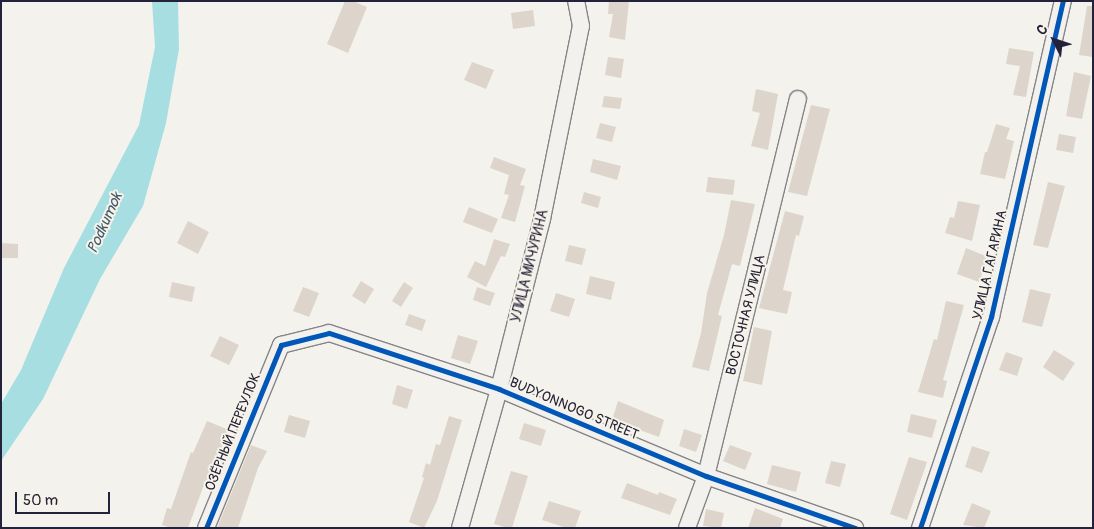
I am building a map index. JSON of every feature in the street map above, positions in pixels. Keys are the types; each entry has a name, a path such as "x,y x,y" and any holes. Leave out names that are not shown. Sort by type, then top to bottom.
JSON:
{"street":[{"name":"УЛИЦА МИЧУРИНА","path":"460,528 499,389 542,219 581,26 576,1"},
{"name":"УЛИЦА ГАГАРИНА","path":"920,528 991,316 1063,1"},
{"name":"ВОСТОЧНАЯ УЛИЦА","path":"687,528 706,476 798,99"},
{"name":"BUDYONNOGO STREET","path":"281,346 329,333 499,389 706,476 855,528"},
{"name":"ОЗЁРНЫЙ ПЕРЕУЛОК","path":"206,528 281,346"}],"water":[{"name":"Podkumok","path":"152,1 178,1 179,49 166,123 143,206 100,279 43,399 1,461 1,404 21,370 64,268 139,125 155,47"}],"building":[{"path":"345,1 353,1 367,7 348,53 327,44"},
{"path":"609,1 629,1 625,40 609,37 613,14 608,14"},
{"path":"1087,6 1093,6 1093,57 1079,55"},
{"path":"533,10 535,26 513,29 511,13"},
{"path":"1009,48 1034,52 1026,97 1013,95 1020,66 1006,64"},
{"path":"608,57 624,59 621,78 605,75"},
{"path":"472,62 494,70 486,89 464,80"},
{"path":"1074,72 1091,76 1082,119 1066,116"},
{"path":"756,89 778,94 768,150 751,146 760,113 752,111"},
{"path":"604,96 622,98 620,109 602,107"},
{"path":"811,105 830,109 807,196 788,192"},
{"path":"600,123 616,127 612,142 596,138"},
{"path":"996,124 1010,128 1006,139 1014,141 1005,179 980,174 985,152 987,152"},
{"path":"1059,134 1076,137 1073,153 1056,150"},
{"path":"494,157 526,169 520,185 525,186 515,222 501,218 509,195 504,194 509,175 490,168"},
{"path":"593,159 621,166 617,180 590,172"},
{"path":"708,177 735,180 733,195 706,192"},
{"path":"1048,182 1065,186 1048,248 1033,245"},
{"path":"584,192 601,197 598,208 581,203"},
{"path":"731,200 755,204 740,266 732,264 718,315 722,316 709,371 692,367 701,333 707,293 724,235"},
{"path":"958,201 980,205 972,241 945,233 950,217 954,218"},
{"path":"469,207 498,219 492,233 463,222"},
{"path":"785,211 804,216 799,236 796,235 783,290 792,292 787,314 759,308"},
{"path":"188,221 209,232 198,254 177,243"},
{"path":"494,239 510,244 505,257 501,256 486,287 467,277 475,261 485,266"},
{"path":"1,243 18,244 18,258 1,258"},
{"path":"569,245 586,249 582,265 565,261"},
{"path":"966,248 988,257 979,282 957,274"},
{"path":"590,276 615,282 611,300 586,294"},
{"path":"361,281 374,289 365,304 352,296"},
{"path":"172,282 195,287 192,302 169,297"},
{"path":"404,282 413,288 401,307 392,301"},
{"path":"303,287 319,293 309,317 293,311"},
{"path":"477,287 495,293 490,306 473,300"},
{"path":"1030,289 1051,294 1042,327 1022,322"},
{"path":"556,293 575,299 569,317 550,311"},
{"path":"946,301 964,305 943,380 947,381 943,398 918,392 934,339 937,340"},
{"path":"409,314 426,320 422,331 405,325"},
{"path":"754,327 772,331 762,385 743,381"},
{"path":"458,335 478,341 470,364 451,358"},
{"path":"220,336 239,345 229,365 210,356"},
{"path":"1054,350 1075,363 1063,381 1043,367"},
{"path":"1006,352 1023,358 1017,376 999,370"},
{"path":"397,385 413,390 407,409 392,404"},
{"path":"618,401 664,420 659,437 612,420"},
{"path":"911,414 937,420 932,438 907,432"},
{"path":"289,415 310,421 305,438 284,432"},
{"path":"449,416 462,420 437,501 424,528 409,522 424,478 422,477 426,463 430,465 436,444 440,445"},
{"path":"207,421 229,430 205,482 188,528 171,528 162,525 167,508 171,509 191,452 193,453"},
{"path":"524,423 546,430 541,446 519,439"},
{"path":"684,429 702,435 696,452 679,446"},
{"path":"251,445 267,451 258,468 238,528 217,528"},
{"path":"730,445 752,453 745,470 723,461"},
{"path":"972,446 990,452 982,473 965,467"},
{"path":"909,457 927,462 907,520 890,514"},
{"path":"831,461 846,464 840,487 825,483"},
{"path":"772,465 801,472 796,492 767,484"},
{"path":"511,471 528,476 512,528 508,528 494,524"},
{"path":"627,483 658,495 659,492 677,499 670,515 621,498"},
{"path":"549,501 581,511 575,528 567,528 542,520"},
{"path":"972,503 991,511 984,528 963,525"},
{"path":"755,508 783,519 780,528 748,528"},
{"path":"706,509 724,513 721,528 703,526"}],"cycle path":[{"path":"920,528 991,317 1063,1"},
{"path":"206,528 281,345 329,333 499,389 706,476 855,528"}]}
